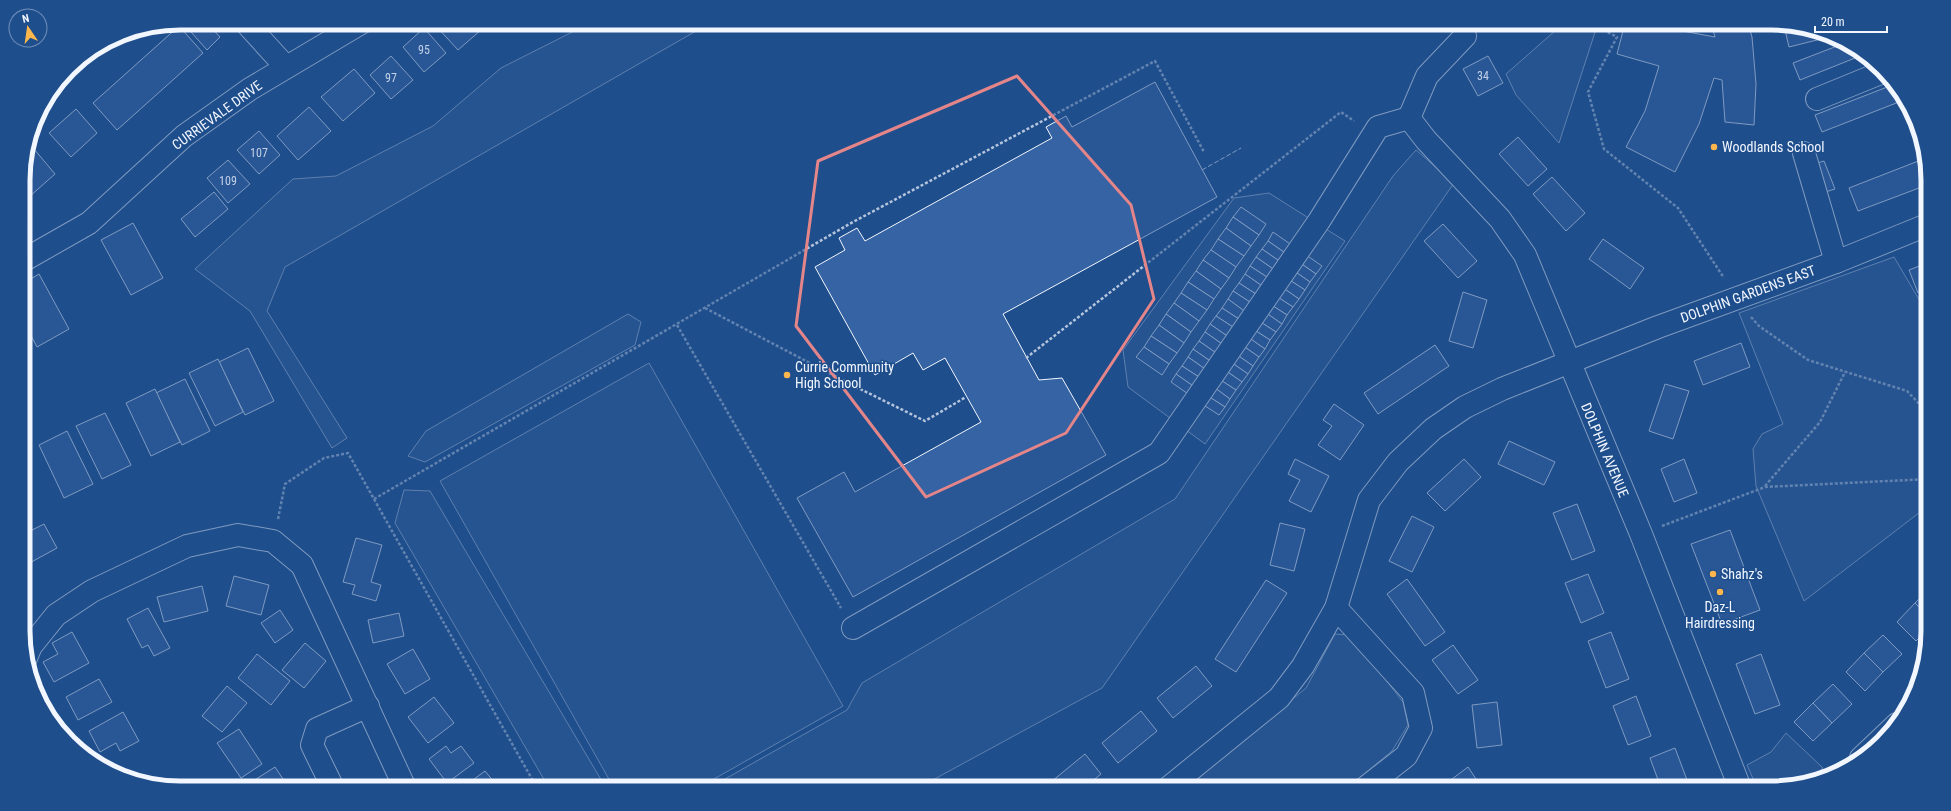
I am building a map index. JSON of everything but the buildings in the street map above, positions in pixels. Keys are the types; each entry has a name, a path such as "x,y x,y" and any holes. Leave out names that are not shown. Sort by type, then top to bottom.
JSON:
{"street":[{"path":"252,30 286,67"},
{"name":"CURRIEVALE DRIVE","path":"30,257 89,223 184,136 250,89 349,30"},
{"path":"853,628 1159,452 1319,221 1378,126 1409,118 1427,76 1465,36"},
{"path":"1817,99 1877,74"},
{"name":"DOLPHIN AVENUE","path":"1409,118 1426,140 1500,219 1525,255 1551,313 1569,363 1641,534 1737,781"},
{"path":"1804,152 1836,262"},
{"name":"DOLPHIN GARDENS EAST","path":"1177,781 1279,698 1303,666 1336,608 1369,500 1398,462 1433,429 1465,407 1502,389 1736,297 1836,262 1921,227"},
{"path":"31,647 56,615 92,591 187,546 238,535 273,541 302,565 402,781"},
{"path":"1336,608 1413,692 1421,728 1406,756 1374,781"},
{"path":"330,781 312,745 317,729 368,706"}],"path":[{"path":"1603,30 1616,37 1588,92 1604,149 1678,208 1736,297 1759,326 1808,360 1907,391 1921,406"},
{"path":"374,500 853,222 1155,61 1204,152"},
{"path":"1026,358 1341,112 1373,134"},
{"path":"705,308 846,382 925,421 966,397"},
{"path":"677,325 853,628"},
{"path":"1765,487 1820,422 1845,372"},
{"path":"273,541 285,484 324,458 348,453 533,781"},
{"path":"1641,534 1765,487 1921,479"}],"highlighted area":[{"path":"1017,76 1131,205 1154,299 1066,433 926,497 796,326 818,161"}],"shaded area":[{"path":"576,30 698,30 285,267 267,311 347,438 332,448 250,311 195,269 293,179 336,176 433,126 501,68"},
{"path":"1556,30 1596,30 1559,143 1516,95 1506,74"},
{"path":"1416,150 1454,183 1102,688 931,781 721,781 847,710 862,683 1175,499 1393,176"},
{"path":"1269,193 1345,241 1205,444 1128,387 1123,350 1234,198"},
{"path":"1894,257 1921,303 1921,511 1804,601 1756,486 1753,449 1762,434 1783,424 1739,313"},
{"path":"628,314 641,322 635,345 425,462 408,456 426,431"},
{"path":"649,363 843,706 710,781 610,781 440,481"},
{"path":"404,490 430,491 602,781 545,781 395,523"},
{"path":"1335,634 1351,635 1403,702 1408,725 1392,751 1356,781 1193,781 1306,688"},
{"path":"1786,733 1823,768 1816,774 1790,780 1754,781 1747,765 1771,752"}],"fence":[{"path":"1202,170 1241,148"}],"place":[{"name":"Woodlands School","path":"1714,147"},
{"name":"Currie Community High School","path":"787,375"},
{"name":"Shahz's","path":"1713,574"},
{"name":"Daz-L Hairdressing","path":"1720,592"}]}
